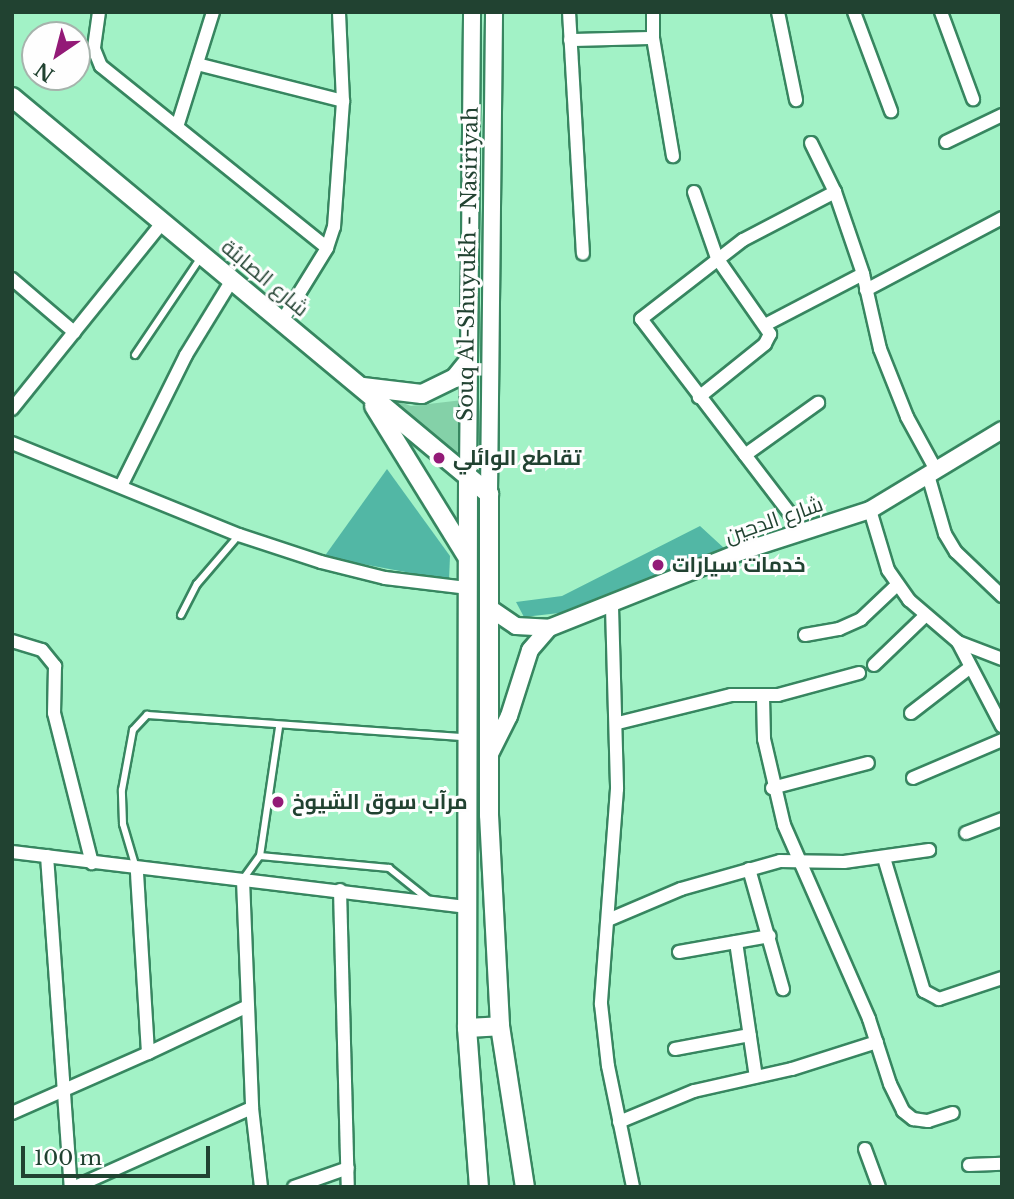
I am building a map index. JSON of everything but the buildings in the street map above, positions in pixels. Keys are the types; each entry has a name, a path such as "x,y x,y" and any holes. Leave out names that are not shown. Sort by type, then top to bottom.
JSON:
{"main road":[{"name":"Souq Al-Shuyukh - Nasiriyah","path":"472,12 465,737 467,1028 479,1187"},
{"name":"Souq Al-Shuyukh - Nasiriyah","path":"494,12 488,607 490,754 500,1026 525,1187"},
{"name":"شارع الصابئة","path":"13,97 489,494"},
{"path":"360,386 422,394 455,378 467,363"},
{"path":"360,386 417,470 468,558"},
{"name":"شارع الدجين","path":"488,607 516,626 549,628 612,607 740,552 870,510 1002,430"},
{"path":"490,754 509,716 530,650 549,628"},
{"path":"467,1028 500,1026"}],"street":[{"path":"99,12 94,49 101,66 327,248"},
{"path":"177,127 213,12"},
{"path":"282,321 327,248 334,227 343,101 339,12"},
{"path":"569,12 583,254"},
{"path":"653,12 653,38 673,156"},
{"path":"778,12 796,100"},
{"path":"853,12 891,111"},
{"path":"941,12 973,99"},
{"path":"570,40 653,38"},
{"path":"197,64 343,101"},
{"path":"946,142 1002,115"},
{"path":"811,144 835,192 863,274 880,349 932,472 945,534 956,552 1002,596"},
{"path":"694,192 717,258 770,334 765,344 699,397"},
{"path":"804,532 641,319 717,258 835,192"},
{"path":"866,290 1002,218"},
{"path":"12,409 163,222"},
{"path":"765,325 863,274"},
{"path":"12,279 74,331"},
{"path":"121,484 186,355 232,280"},
{"path":"745,455 818,403"},
{"path":"12,443 121,484 239,535 385,578 468,588"},
{"path":"870,510 897,586 925,617 958,642 1002,659"},
{"path":"805,635 839,629 861,619 897,586"},
{"path":"612,607 618,723 601,1004 619,1122 633,1187"},
{"path":"874,665 925,617"},
{"path":"12,641 42,649 55,666 54,713 92,863"},
{"path":"958,642 968,669 1002,726"},
{"path":"911,713 968,669"},
{"path":"618,723 731,695 763,697 859,673"},
{"path":"763,697 772,788 798,860 877,1042 903,1111 913,1119 928,1121 953,1113"},
{"path":"913,778 1002,740"},
{"path":"772,788 868,763"},
{"path":"966,833 1002,819"},
{"path":"608,920 681,889 749,869 798,860 884,858 929,850"},
{"path":"12,852 137,871 340,890 468,907"},
{"path":"47,856 61,1091 73,1187 252,1108"},
{"path":"884,858 924,991 939,999 1002,978"},
{"path":"749,869 783,989"},
{"path":"137,871 148,1053"},
{"path":"243,880 252,1108 261,1187"},
{"path":"340,890 348,1187"},
{"path":"679,952 770,936"},
{"path":"736,942 756,1077"},
{"path":"12,1113 248,1006"},
{"path":"675,1049 750,1035"},
{"path":"619,1122 694,1091 756,1077 877,1042"},
{"path":"865,1149 879,1187"},
{"path":"970,1165 1002,1164"},
{"path":"294,1187 348,1168"}],"lane":[{"path":"135,355 202,255"},
{"path":"181,615 197,584 239,535"},
{"path":"137,871 123,824 122,790 136,722 147,715 279,727 465,737"},
{"path":"243,880 260,856 279,727"},
{"path":"260,856 389,869 431,902"}],"green space":[{"path":"463,400 458,457 394,406 397,401 411,406"}],"place":[{"name":"تقاطع الوائلي","path":"439,458"},
{"name":"خدمات سيارات","path":"658,565"},
{"name":"مرآب سوق الشيوخ","path":"278,802"}]}
